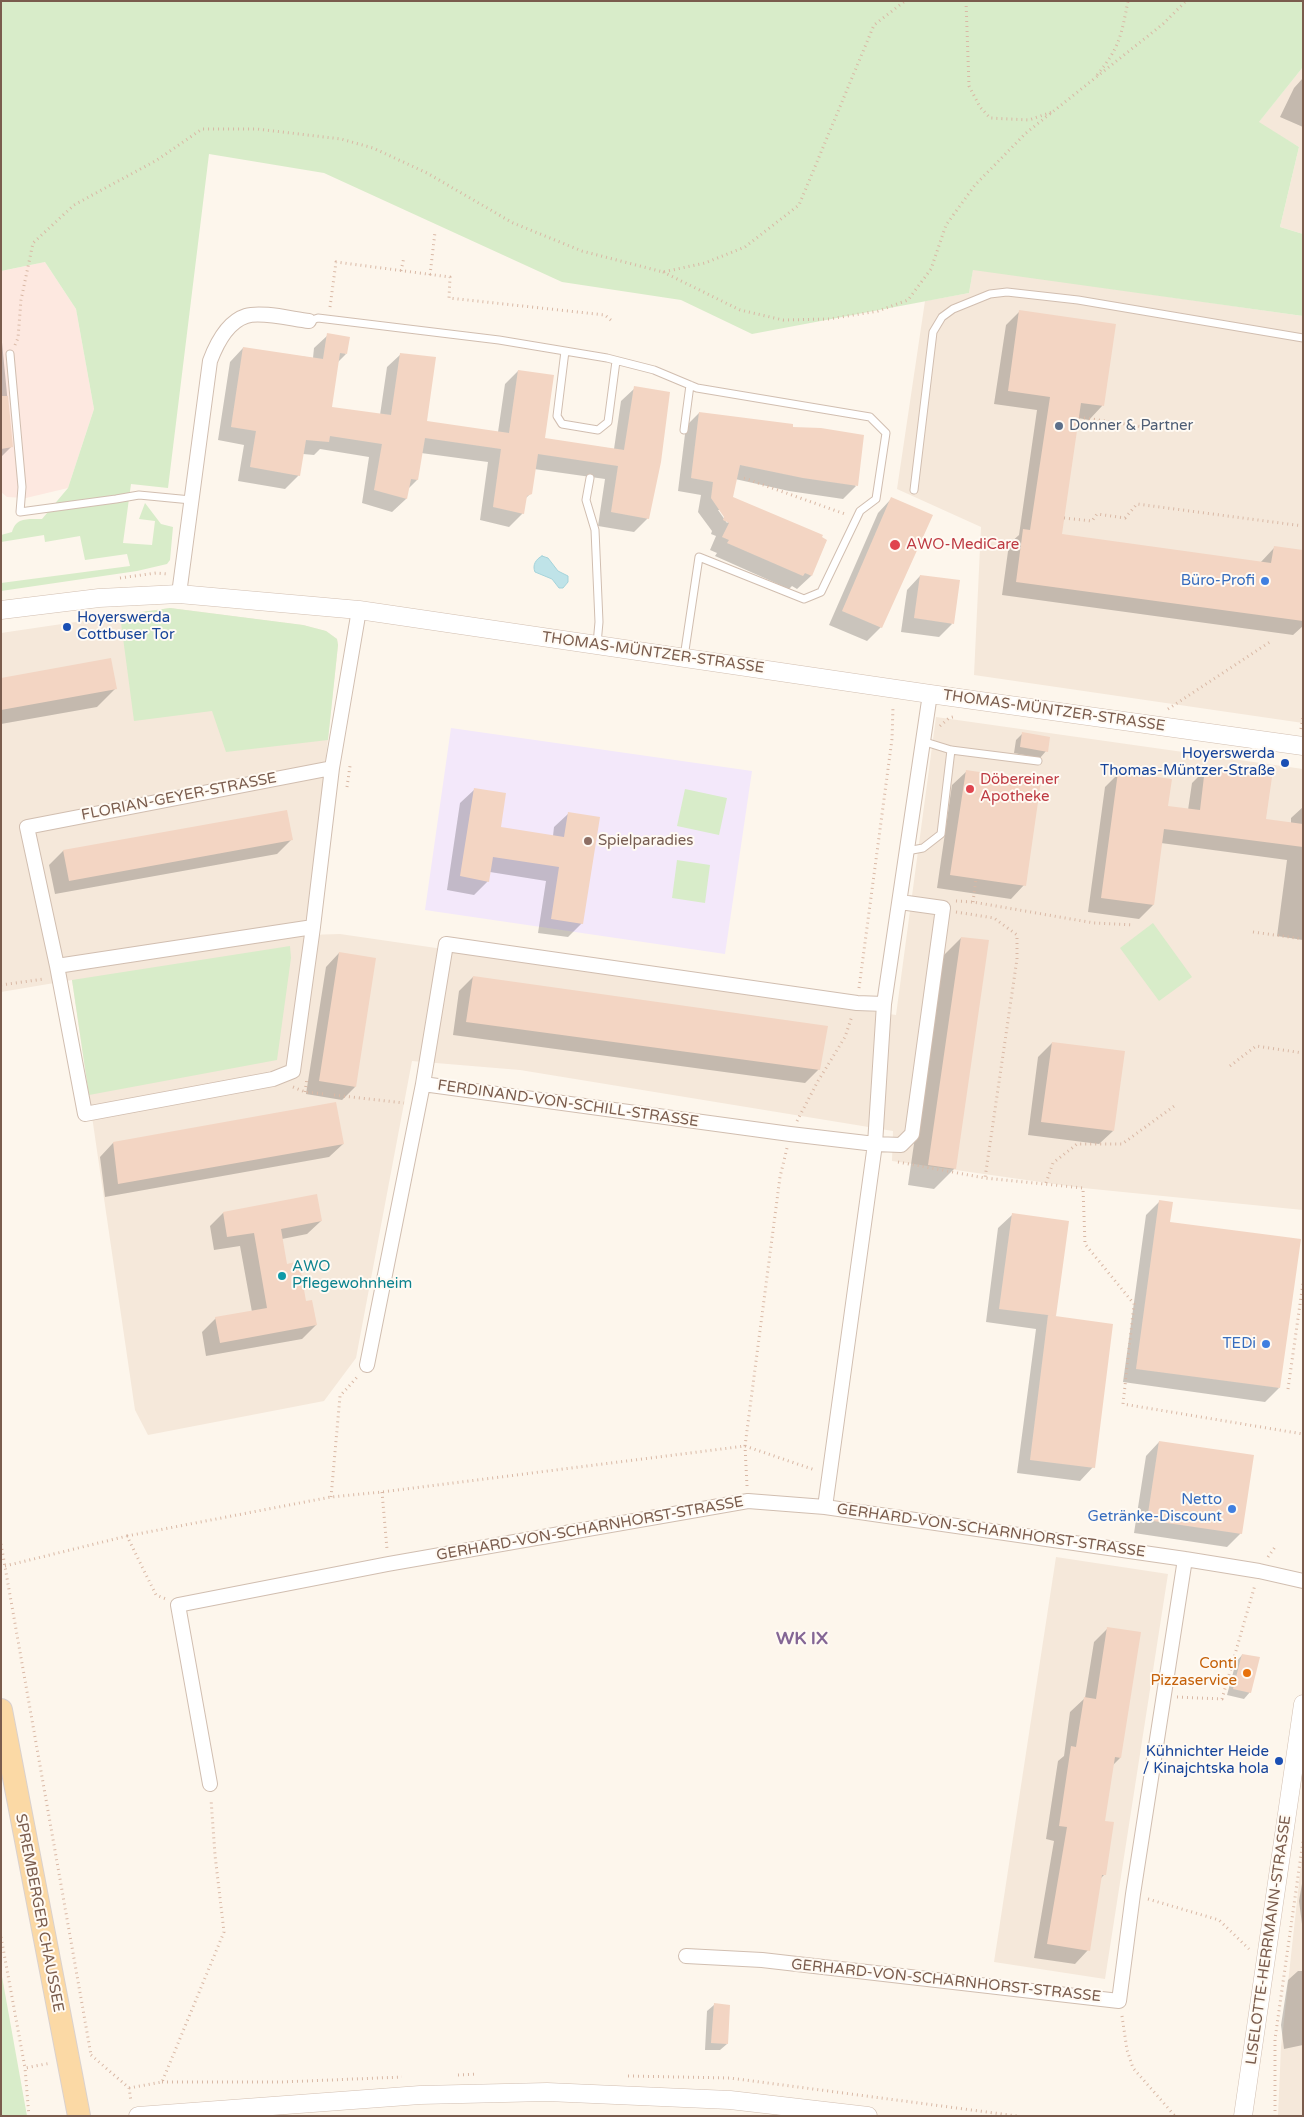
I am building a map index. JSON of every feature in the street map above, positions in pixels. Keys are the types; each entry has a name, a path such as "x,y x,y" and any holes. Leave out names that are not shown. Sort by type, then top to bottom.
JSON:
{"main road":[{"name":"SPREMBERGER CHAUSSEE","path":"1,1710 79,2116"}],"street":[{"path":"179,594 210,361 215,346 234,324 246,316 261,315 309,321"},
{"name":"THOMAS-MÜNTZER-STRASSE","path":"1,610 99,598 179,594 359,610 930,694 1302,738"},
{"path":"313,927 58,971 85,1114 273,1079 294,1071 313,927 332,768 359,610"},
{"path":"826,1508 829,1474 875,1144 884,1004 930,694"},
{"name":"FLORIAN-GEYER-STRASSE","path":"58,971 26,827 332,768"},
{"path":"900,902 943,908"},
{"name":"FERDINAND-VON-SCHILL-STRASSE","path":"884,1004 857,1003 446,944 422,1084 790,1134 875,1144 901,1145 912,1134 943,908"},
{"path":"367,1365 422,1084"},
{"name":"GERHARD-VON-SCHARNHORST-STRASSE","path":"178,1605 388,1564 748,1502 826,1508 1185,1559 1259,1571 1303,1581"},
{"name":"GERHARD-VON-SCHARNHORST-STRASSE","path":"686,1956 762,1960 1119,2001 1133,1894 1185,1559"},
{"path":"178,1605 210,1784"},
{"name":"LISELOTTE-HERRMANN-STRASSE","path":"1243,2116 1303,1704"},
{"path":"138,2116 420,2095 547,2092 730,2100 868,2116"}],"lane":[{"path":"914,490 934,332 942,317 953,309 983,297 1007,292 1078,300 1303,338"},
{"path":"309,321 318,318 329,319 499,340 565,351 654,370 697,388 870,417 886,433 876,499 860,511 821,592 804,599 700,557 684,657"},
{"path":"565,351 557,416 562,424 598,430 608,422 616,361"},
{"path":"10,354 22,487 20,512 139,495 191,500"},
{"path":"684,430 690,386"},
{"path":"590,478 586,500 595,530 597,645"},
{"path":"922,741 951,750 1038,761"},
{"path":"907,851 923,848 941,834 951,750"}],"path":[{"path":"663,272 705,263 745,247 799,205 874,25 905,1"},
{"path":"966,1 969,86 980,107 990,118 1029,120 1055,110"},
{"path":"1092,81 1109,60 1120,41 1128,1"},
{"path":"10,354 18,338 21,300 33,243 74,205 158,160 202,129 266,130 341,139 373,148 427,173 513,223 582,251 663,272 740,310 783,320 828,319 878,311 908,300 932,269 946,225 975,185 1026,133 1163,24 1186,1"},
{"path":"430,274 435,232"},
{"path":"401,271 404,257"},
{"path":"329,319 336,262 450,277 449,298 605,315 612,320"},
{"path":"1079,416 1144,427"},
{"path":"744,478 848,515 850,511"},
{"path":"1064,518 1092,521 1097,514 1125,518 1137,504 1303,526"},
{"path":"1165,711 1270,642"},
{"path":"748,1502 745,1446 780,1177 790,1134 818,1081 845,1037 857,1003 892,739 894,706 885,704"},
{"path":"1302,738 1303,716"},
{"path":"347,791 350,762"},
{"path":"973,902 976,879"},
{"path":"985,1178 1017,959 1016,935 994,918 943,908 948,900 973,902 1094,923 1133,925"},
{"path":"1253,932 1303,939"},
{"path":"1,985 58,971"},
{"path":"1230,1066 1256,1046 1303,1052"},
{"path":"305,1092 307,1074"},
{"path":"273,1079 305,1092 324,1094"},
{"path":"334,1095 418,1104"},
{"path":"1046,1183 1052,1163 1077,1144 1122,1144 1178,1104"},
{"path":"873,1158 985,1178 1083,1188 1084,1244 1134,1304 1123,1404 1303,1434"},
{"path":"1288,1389 1303,1283"},
{"path":"331,1497 340,1396 367,1365"},
{"path":"5,1566 127,1536 331,1497 745,1446 829,1474"},
{"path":"382,1492 388,1564"},
{"path":"127,1536 156,1595 178,1605"},
{"path":"1,1544 91,2055"},
{"path":"1163,1697 1222,1699 1259,1571 1275,1547"},
{"path":"129,2088 162,2082 224,1932 215,1855 210,1784"},
{"path":"1275,2116 1275,2040 1303,1841"},
{"path":"1133,1894 1219,1920 1265,1964"},
{"path":"1,1937 25,2068"},
{"path":"1119,2001 1127,2050 1133,2068 1174,2116"}],"shaded area":[{"path":"1303,67 1303,234 1280,227 1299,147 1258,123"},
{"path":"45,262 76,309 94,409 68,488 26,498 7,497 1,492 1,271"},
{"path":"973,269 1303,316 1303,723 974,675 981,527 897,489 925,301 969,293"},
{"path":"170,608 303,625 326,631 337,639 338,645 307,935 340,934 896,1015 936,717 1303,769 1303,1210 1083,1188 892,1161 893,1131 520,1070 412,1061 356,1358 324,1401 148,1435 135,1410 72,980 1,992 1,633"},
{"name":"Spielparadies","path":"451,728 752,771 725,954 425,910"},
{"path":"1056,1557 1168,1574 1105,1979 994,1962"},
{"path":"1303,1846 1303,2116 1278,2116 1281,2047"}],"green space":[{"path":"1,1 1303,1 1303,67 1259,122 1299,147 1280,227 1303,234 1303,316 973,270 969,293 752,334 681,300 562,282 324,173 209,154 168,488 131,484 123,543 152,545 155,521 139,519 145,503 161,524 173,527 170,560 167,564 137,571 1,591 1,583 130,566 127,554 85,560 80,536 45,542 44,535 1,542 1,535 12,532 20,521 42,519 68,488 94,409 76,309 45,262 1,271"},
{"path":"170,608 303,625 326,631 337,639 338,645 328,740 226,752 212,711 134,721 120,615"},
{"path":"685,789 727,798 719,835 677,826"},
{"path":"677,860 710,865 705,903 672,898"},
{"path":"1153,923 1192,977 1159,1001 1120,948"},
{"path":"290,946 291,958 277,1060 89,1095 72,980"},
{"path":"1,1971 27,2116 1,2116"}],"water":[{"path":"542,556 548,558 558,571 568,576 568,582 563,588 559,588 552,579 535,572 535,562"}],"building":[{"path":"1019,310 1116,324 1104,406 1081,403 1062,534 1271,563 1274,546 1303,550 1303,621 1016,582 1023,529 1030,530 1050,397 1008,391"},
{"path":"327,333 350,337 347,354 340,353 332,407 391,415 400,353 436,357 427,421 509,433 518,370 554,375 545,438 624,450 634,386 670,392 661,462 649,519 611,512 618,466 538,454 532,494 527,496 524,514 493,507 501,449 425,438 418,480 411,479 407,499 374,490 382,444 330,436 329,442 306,440 300,476 250,467 256,431 231,427 243,347 323,359"},
{"path":"1,396 8,396 13,447 1,449"},
{"path":"699,412 793,424 793,427 821,428 864,435 858,486 803,478 740,465 733,497 823,535 822,537 827,540 812,576 805,573 803,576 727,543 729,540 722,537 729,523 723,520 724,517 711,498 713,482 691,478"},
{"name":"AWO-MediCare","path":"891,497 933,515 882,628 842,611"},
{"path":"920,575 960,580 954,624 914,618"},
{"path":"111,658 117,689 1,710 1,678"},
{"path":"1022,732 1050,737 1048,752 1020,747"},
{"path":"1205,768 1272,777 1266,819 1303,824 1303,847 1164,829 1154,905 1101,898 1118,772 1172,779 1168,806 1200,810"},
{"path":"966,770 1041,781 1026,886 950,875"},
{"path":"474,788 506,793 501,827 564,837 568,812 600,817 583,924 551,919 559,867 493,857 489,882 460,876"},
{"path":"287,810 293,840 69,881 63,850"},
{"path":"961,937 989,940 956,1169 928,1165"},
{"path":"339,952 376,958 356,1087 319,1081"},
{"path":"473,976 828,1026 820,1070 466,1022"},
{"path":"1052,1042 1125,1051 1114,1131 1041,1122"},
{"path":"336,1102 344,1144 118,1184 113,1142"},
{"name":"AWO Pflegewohnheim","path":"317,1194 322,1221 281,1229 287,1264 299,1261 306,1301 312,1300 317,1325 220,1343 215,1317 267,1308 254,1233 227,1237 223,1212"},
{"path":"1159,1200 1173,1202 1170,1222 1301,1239 1280,1388 1136,1369"},
{"path":"1012,1213 1069,1221 1056,1316 999,1309"},
{"path":"1048,1315 1113,1324 1095,1468 1030,1460"},
{"path":"1159,1441 1254,1455 1242,1534 1147,1520"},
{"path":"1107,1627 1141,1632 1121,1758 1115,1757 1105,1821 1114,1822 1106,1875 1102,1875 1090,1951 1047,1944 1067,1827 1059,1826 1071,1746 1076,1747 1084,1697 1096,1699"},
{"name":"Conti Pizzaservice","path":"1242,1654 1260,1657 1251,1693 1233,1689"},
{"path":"714,2003 730,2005 728,2044 711,2043"}],"place":[{"name":"Donner & Partner","path":"1059,426"},
{"name":"AWO-MediCare","path":"895,545"},
{"name":"Büro-Profi","path":"1265,581"},
{"name":"Hoyerswerda Cottbuser Tor","path":"67,627"},
{"name":"Hoyerswerda Thomas-Müntzer-Straße","path":"1285,763"},
{"name":"Döbereiner Apotheke","path":"970,789"},
{"name":"Spielparadies","path":"588,841"},
{"name":"AWO Pflegewohnheim","path":"282,1276"},
{"name":"TEDi","path":"1266,1344"},
{"name":"Netto Getränke-Discount","path":"1232,1509"},
{"name":"Conti Pizzaservice","path":"1247,1673"},
{"name":"Kühnichter Heide / Kinajchtska hola","path":"1279,1761"}],"district":[{"name":"WK IX","path":"802,1639"}]}
